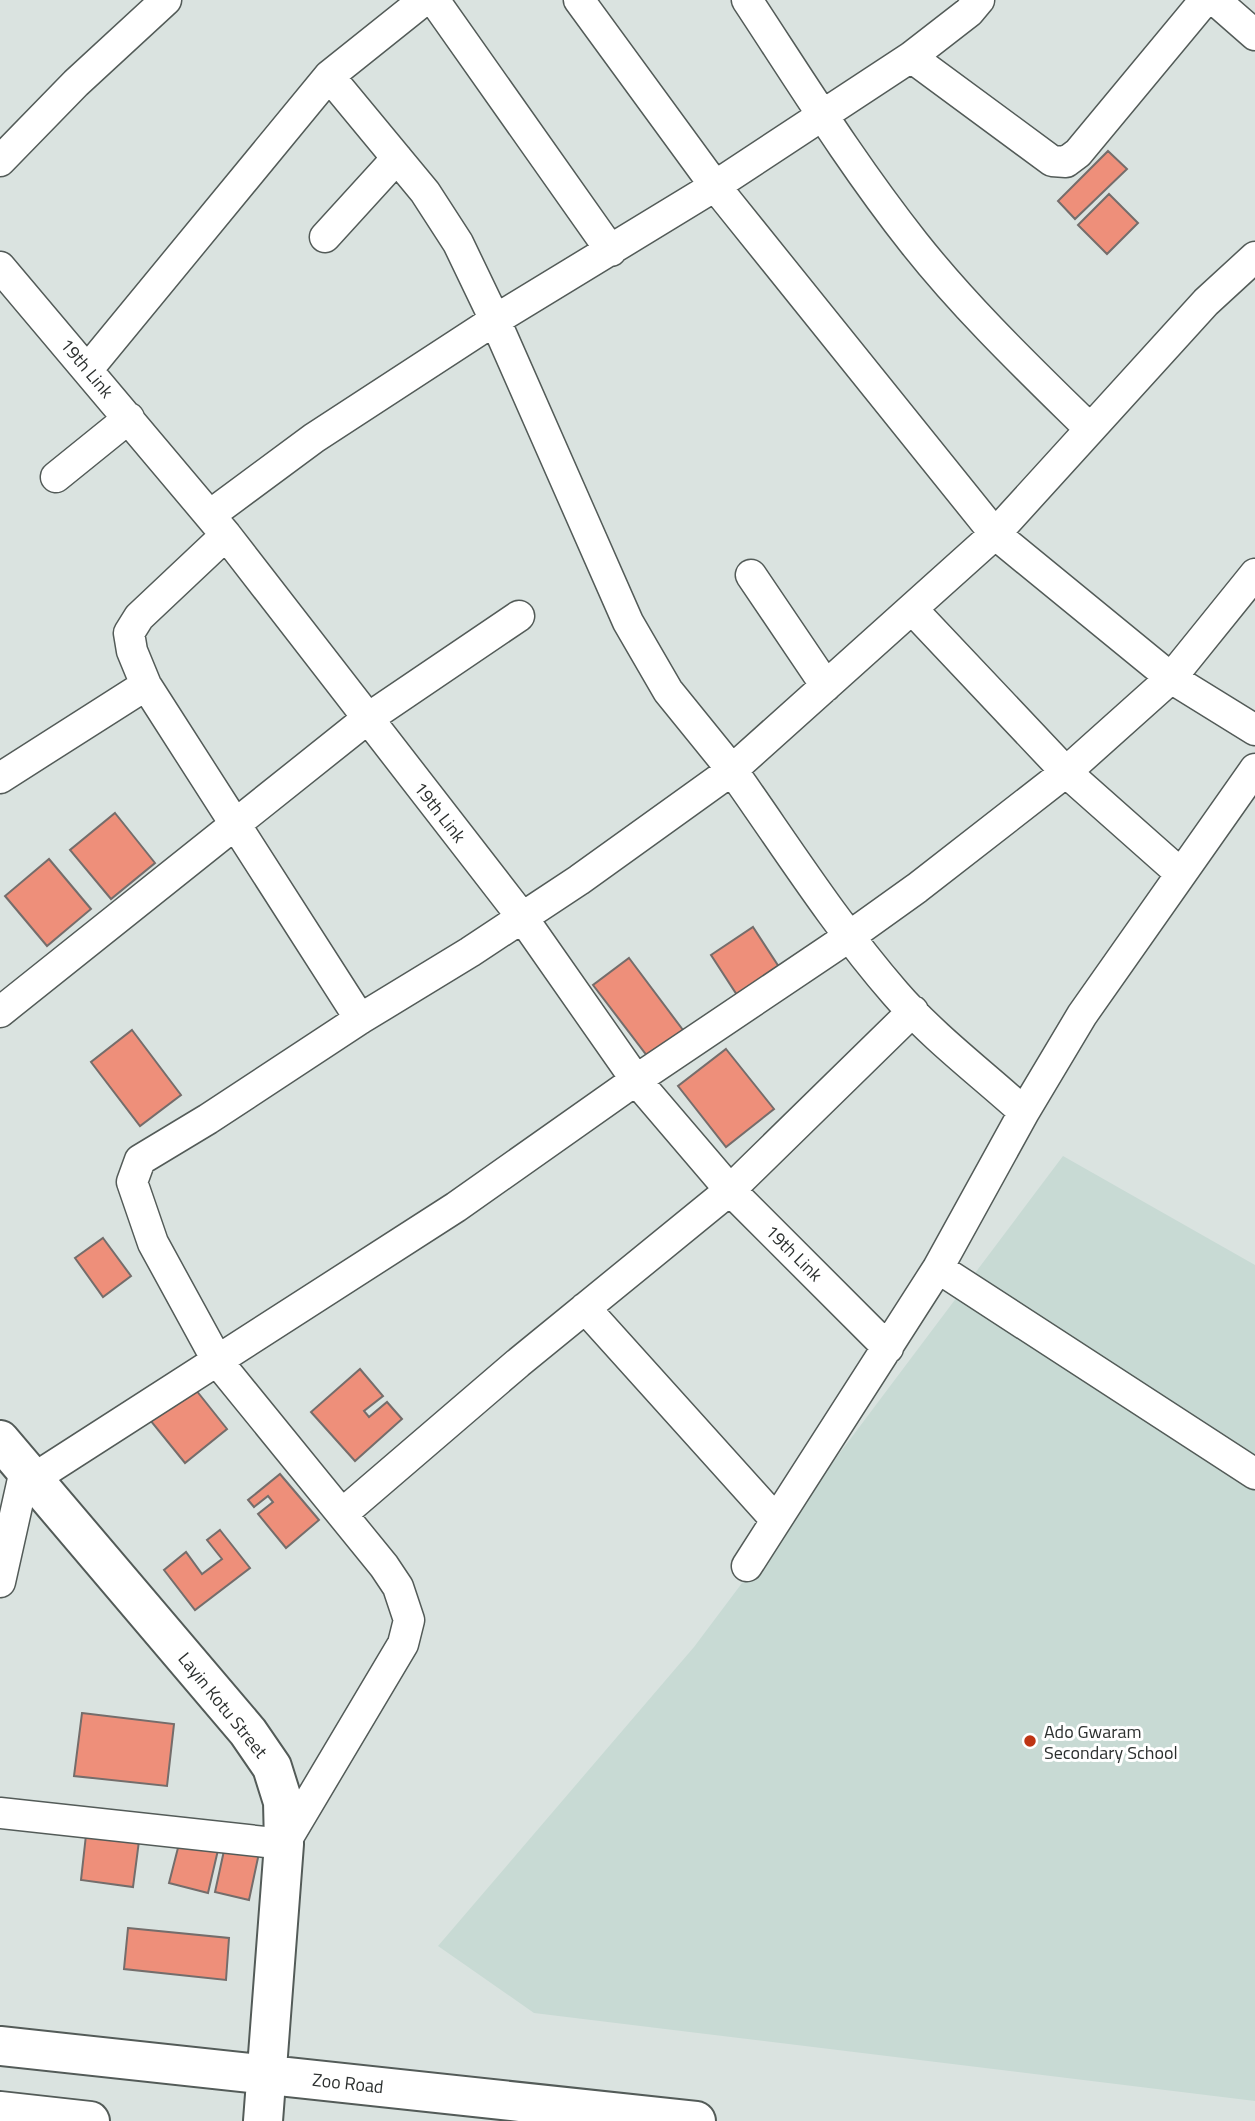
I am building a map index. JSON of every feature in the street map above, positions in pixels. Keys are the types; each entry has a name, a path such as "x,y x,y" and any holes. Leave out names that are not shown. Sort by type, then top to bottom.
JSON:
{"main road":[{"name":"Layin Kotu Street","path":"0,1440 248,1732 272,1767 283,1802 284,1844 263,2121"},
{"name":"Zoo Road","path":"0,2046 696,2121"},
{"path":"0,2111 90,2121"}],"street":[{"path":"0,161 76,83 166,0"},
{"path":"88,369 330,76 424,0"},
{"path":"434,0 611,251"},
{"path":"579,0 715,186 995,534 1171,678 1255,730"},
{"path":"747,0 823,116 922,252 981,321 1090,429"},
{"path":"360,1019 146,685 132,651 129,633 139,617 218,525 314,438 495,320 611,251 823,116 911,57 969,12 979,0"},
{"path":"911,57 1052,161 1066,162 1078,153 1205,0"},
{"path":"1215,0 1255,35"},
{"path":"330,76 425,192 457,243 495,320 628,622 668,691 732,770 850,936 897,994 1024,1112"},
{"path":"324,237 397,158"},
{"path":"0,1813 284,1844 404,1644 409,1620 398,1587 384,1566 218,1362 153,1243 132,1182 140,1160 470,952 601,864 732,770 995,534 1206,302 1255,257"},
{"name":"19th Link","path":"0,267 218,525 522,917 636,1080 730,1189 888,1348"},
{"path":"57,477 129,418"},
{"path":"0,1583 29,1475 218,1362 456,1207 917,888 1066,772 1171,678 1255,574"},
{"path":"751,575 826,686"},
{"path":"912,609 1066,772 1181,874"},
{"path":"0,1012 367,719 519,616"},
{"path":"0,778 146,685"},
{"path":"747,1566 938,1268 1024,1112 1082,1015 1255,769"},
{"path":"342,1514 730,1189 913,1011"},
{"path":"938,1268 1255,1474"},
{"path":"585,1308 776,1520"}],"shaded area":[{"path":"1063,1156 1255,1265 1255,2101 534,2013 438,1946 694,1647"}],"building":[{"path":"1108,151 1127,169 1075,219 1058,201"},
{"path":"1109,194 1138,223 1107,254 1078,225"},
{"path":"115,813 155,863 111,899 70,850"},
{"path":"49,859 91,909 47,946 5,896"},
{"path":"753,927 781,970 739,998 711,955"},
{"path":"629,958 683,1030 648,1057 593,985"},
{"path":"132,1030 181,1095 140,1126 91,1062"},
{"path":"726,1049 774,1109 726,1147 678,1086"},
{"path":"103,1238 131,1276 103,1297 75,1258"},
{"path":"360,1369 383,1396 364,1411 369,1417 387,1402 402,1419 355,1461 311,1412"},
{"path":"192,1385 227,1429 185,1463 150,1420"},
{"path":"280,1474 319,1520 286,1548 258,1514 273,1502 268,1496 254,1507 248,1500"},
{"path":"220,1530 250,1568 195,1610 164,1570 186,1552 202,1574 222,1559 207,1540"},
{"path":"82,1713 174,1724 167,1786 74,1776"},
{"path":"86,1835 139,1841 133,1887 81,1880"},
{"path":"180,1840 218,1850 208,1893 169,1883"},
{"path":"225,1846 259,1853 249,1900 215,1892"},
{"path":"128,1928 229,1938 226,1980 124,1969"}],"place":[{"name":"Ado Gwaram Secondary School","path":"1030,1741"}]}
